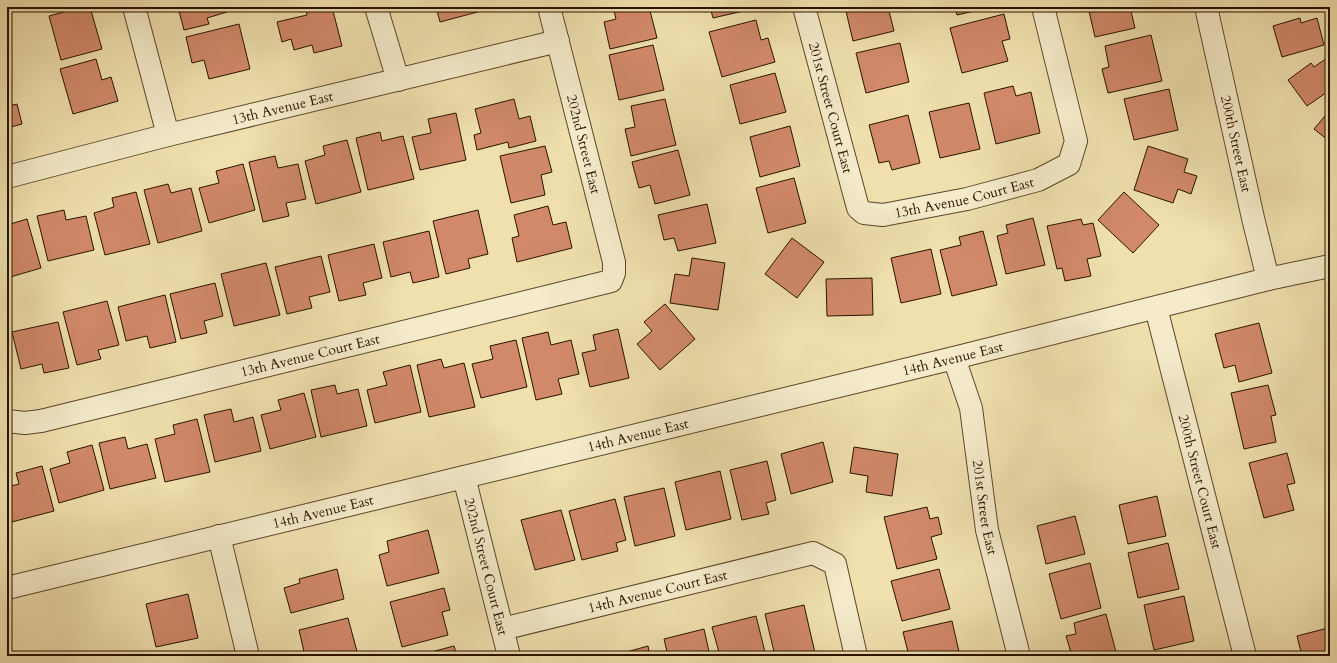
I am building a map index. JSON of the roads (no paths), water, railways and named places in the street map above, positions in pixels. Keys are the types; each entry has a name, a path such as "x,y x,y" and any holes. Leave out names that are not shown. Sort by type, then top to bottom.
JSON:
{"street":[{"path":"134,7 168,135"},
{"path":"376,7 398,80"},
{"name":"202nd Street East","path":"549,7 614,262 614,273 611,281"},
{"name":"201st Street Court East","path":"804,7 858,208"},
{"name":"13th Avenue Court East","path":"858,208 864,213 883,215 967,199 1038,180 1069,164 1076,141 1043,7"},
{"name":"200th Street East","path":"1206,7 1268,279"},
{"name":"13th Avenue East","path":"7,177 168,135 558,40"},
{"name":"14th Avenue East","path":"7,588 954,358 1268,279 1330,266"},
{"name":"13th Avenue Court East","path":"7,421 25,423 41,420 611,281"},
{"name":"200th Street Court East","path":"1156,308 1245,656"},
{"name":"201st Street East","path":"954,358 971,408 987,530 1019,656"},
{"name":"202nd Street Court East","path":"464,477 510,656"},
{"path":"218,536 248,656"},
{"name":"14th Avenue Court East","path":"502,629 813,553 835,564 856,656"}]}
